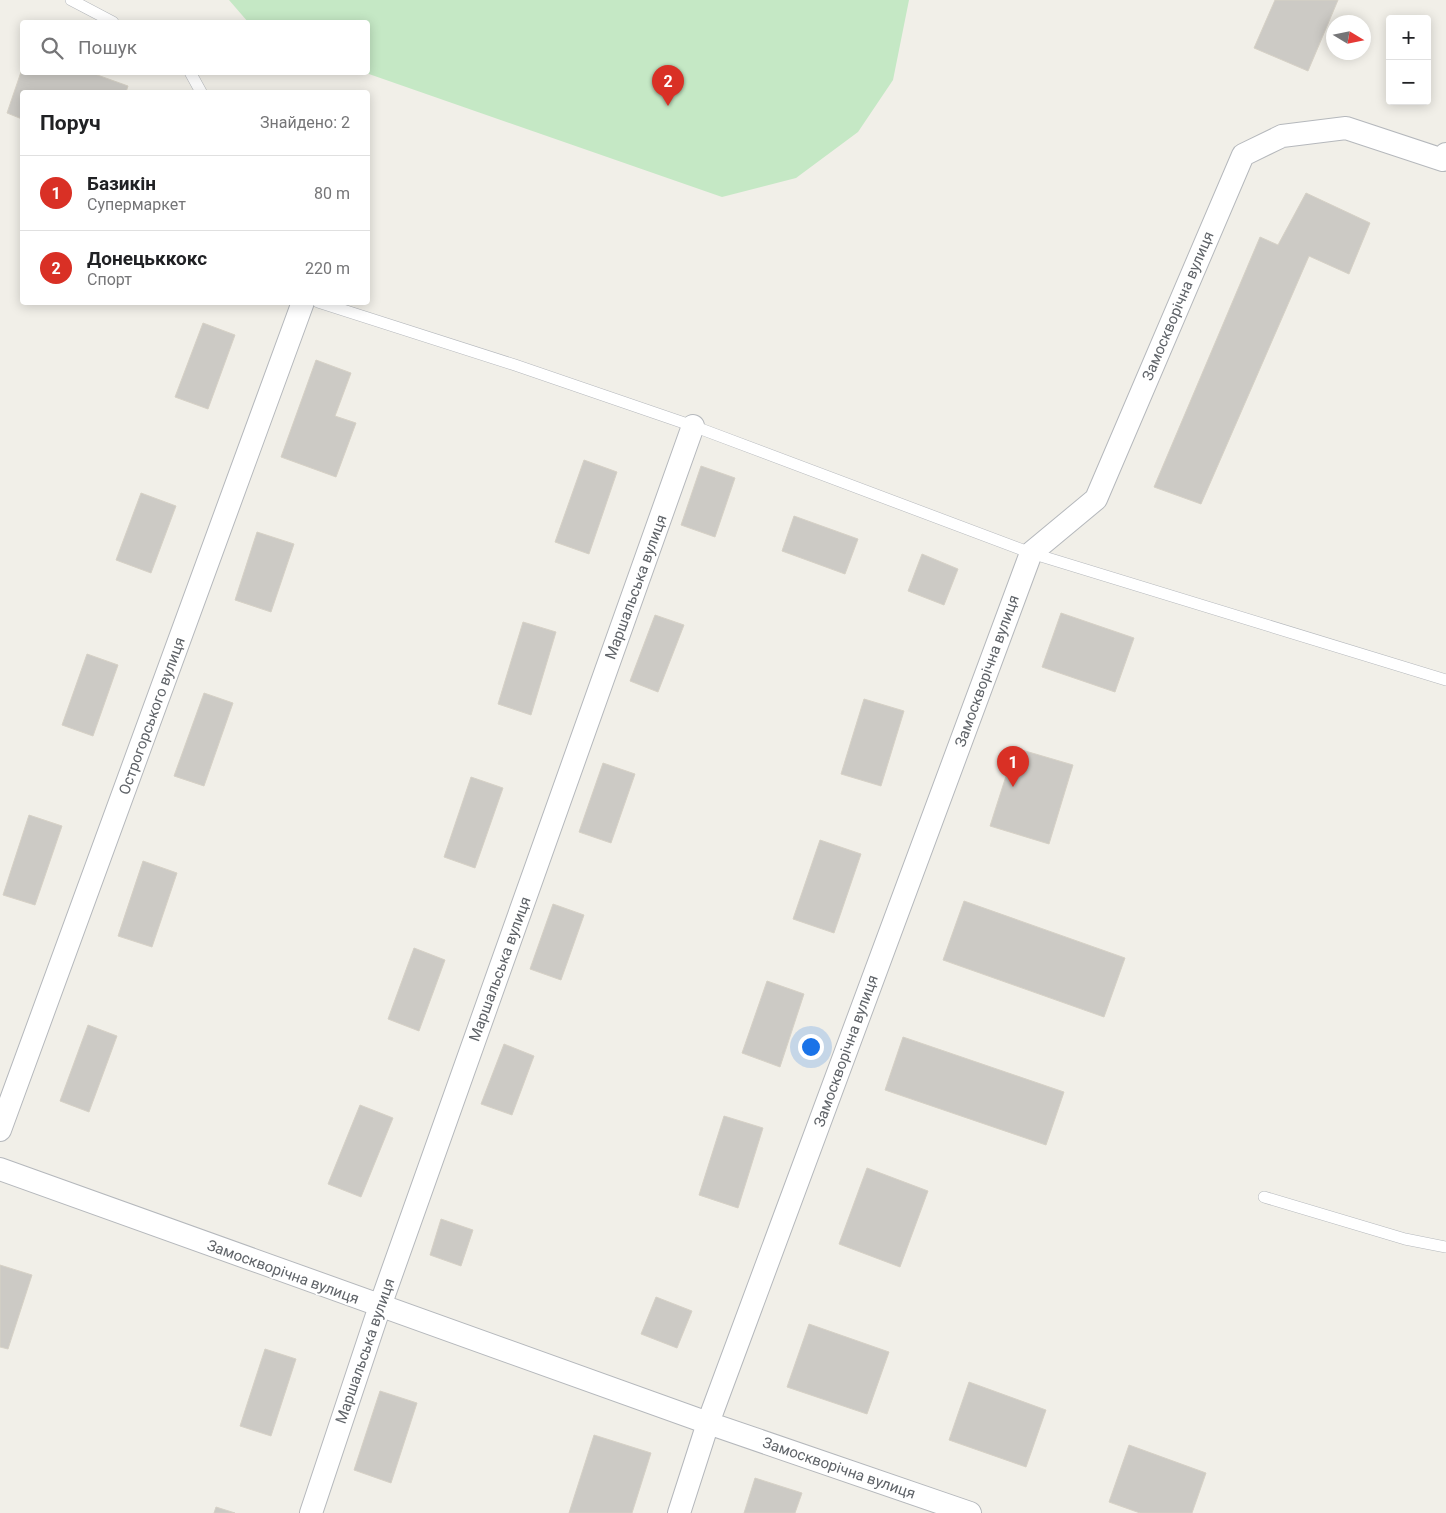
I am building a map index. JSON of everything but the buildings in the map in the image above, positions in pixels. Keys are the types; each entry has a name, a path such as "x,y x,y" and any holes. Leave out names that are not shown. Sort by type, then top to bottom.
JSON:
{"street":[{"name":"Замоскворічна вулиця","path":"679,1513 708,1423 1031,553 1096,499 1243,155 1282,136 1346,128 1443,160 1446,154"},
{"name":"Острогорського вулиця","path":"0,1130 302,305"},
{"name":"Маршальська вулиця","path":"311,1513 380,1306 693,426"},
{"name":"Замоскворічна вулиця","path":"0,1169 708,1423 970,1513"}],"lane":[{"path":"71,0 109,20"},
{"path":"192,75 199,90"},
{"path":"327,305 515,365 693,426 1031,553 1446,680"},
{"path":"1264,1197 1405,1239 1446,1247"}],"green space":[{"path":"229,0 909,0 893,80 858,132 796,178 722,197 370,74 370,20 246,20"}],"place":[{"name":"Донецьккокс","path":"668,106"},
{"name":"Базикін","path":"1013,787"}]}
